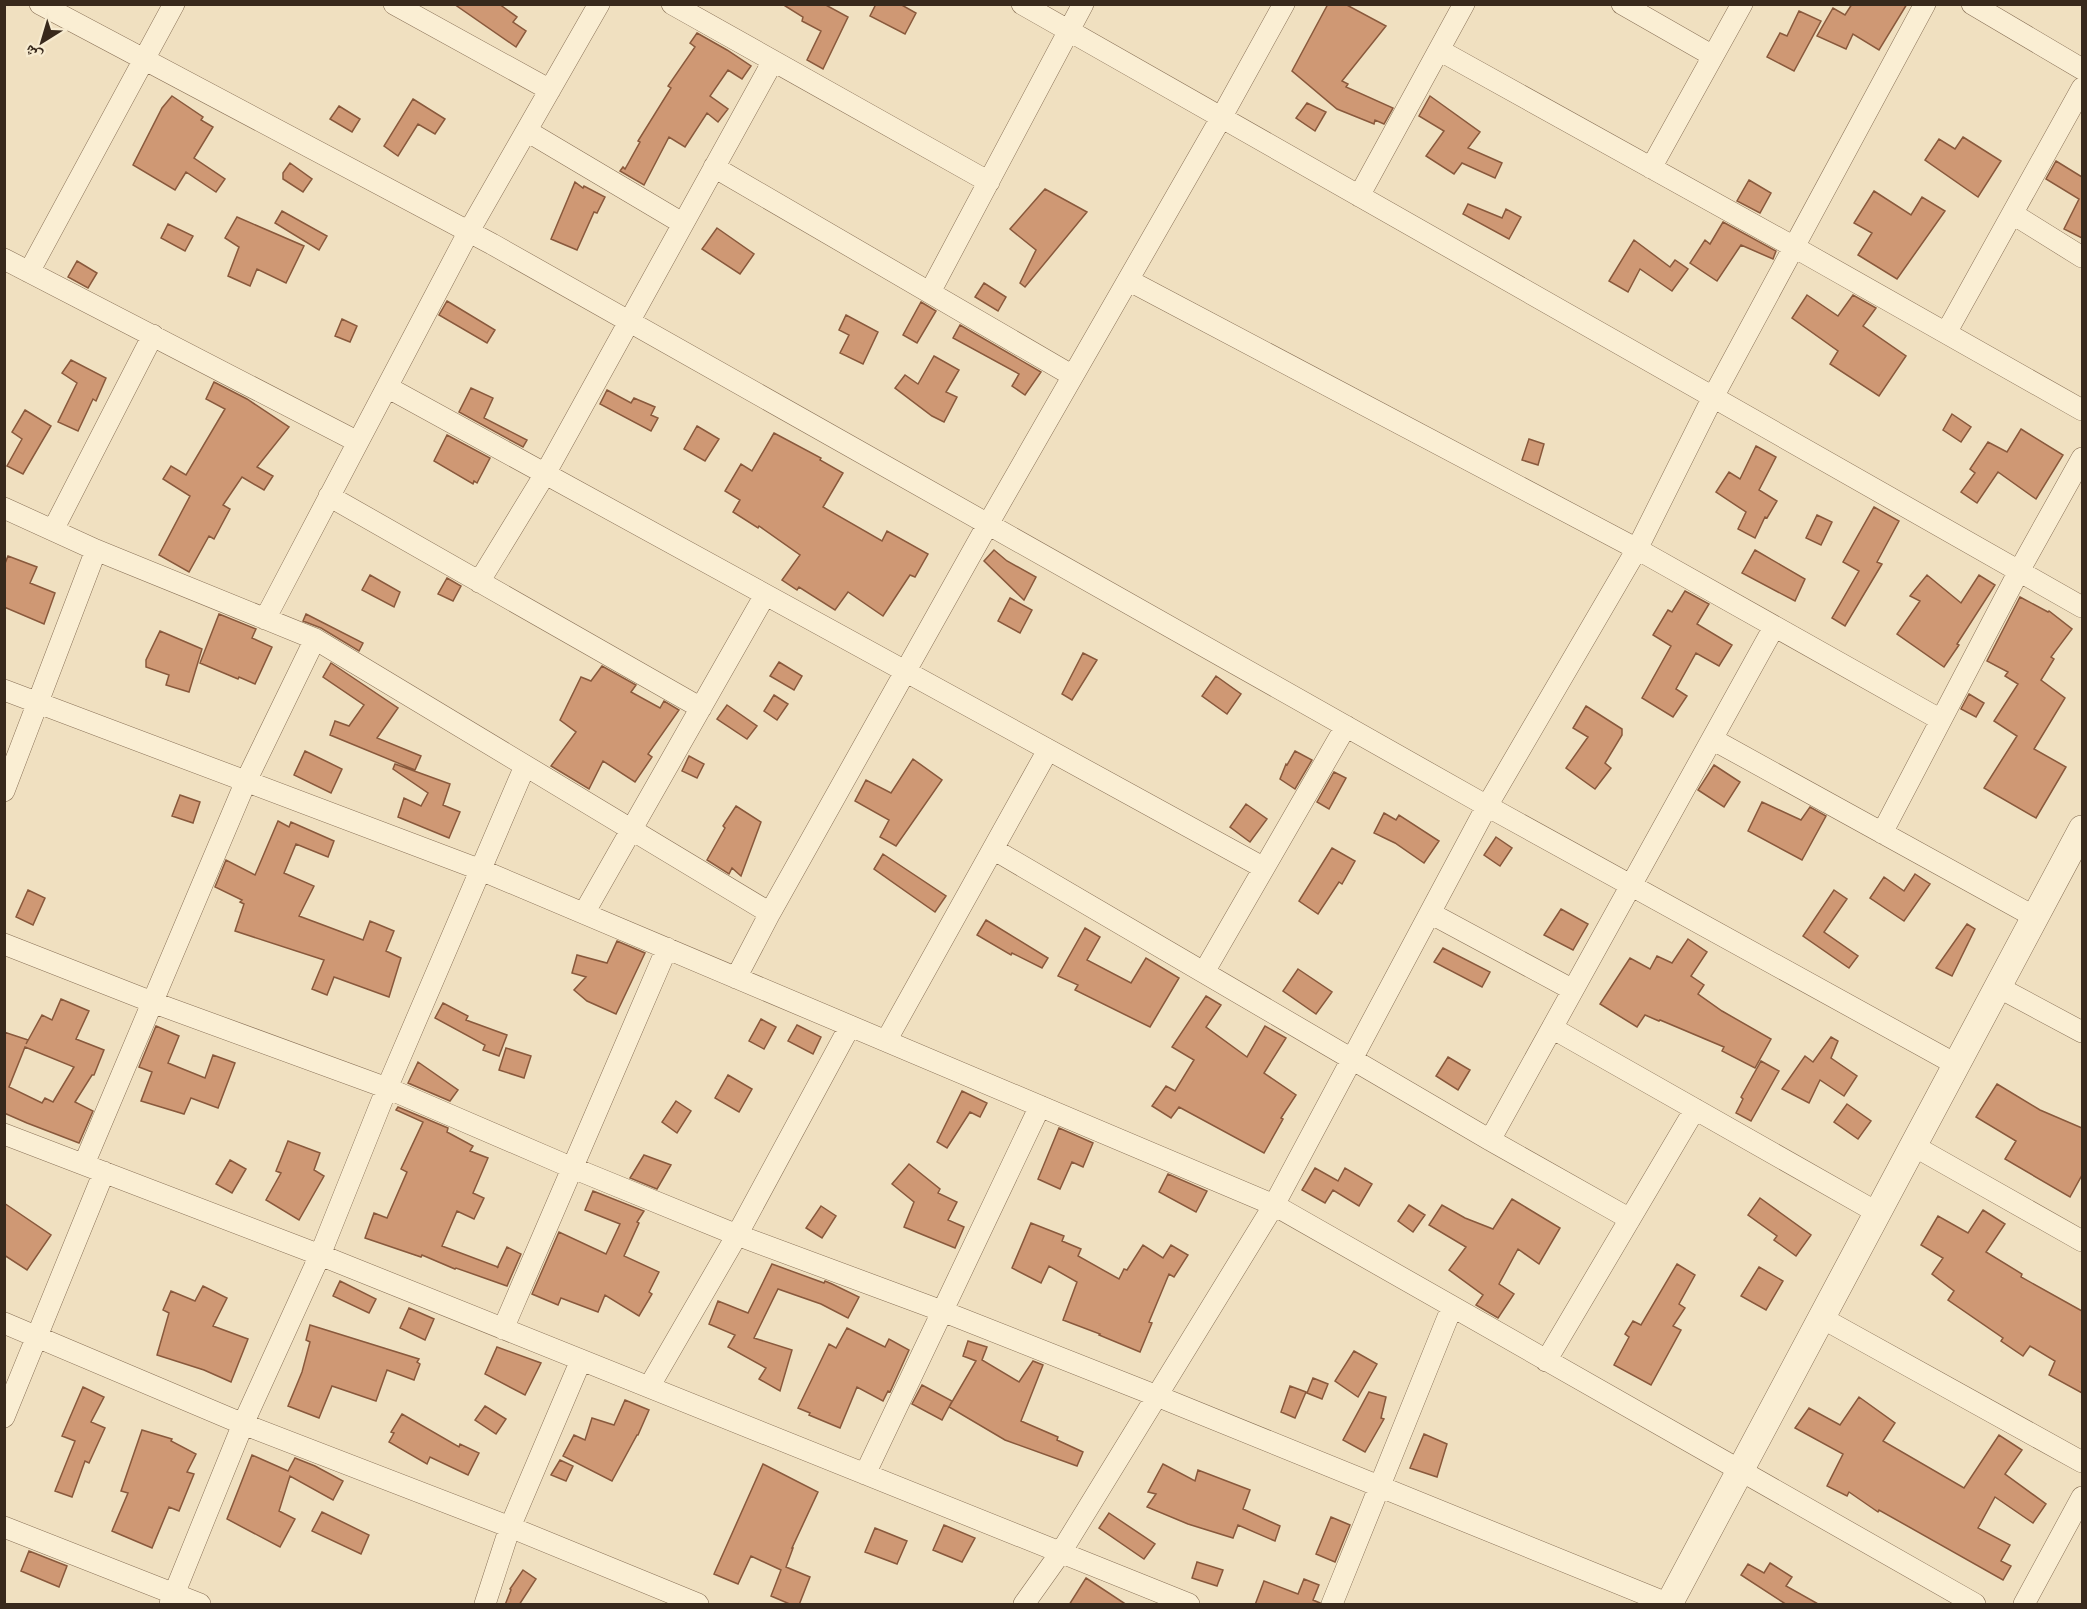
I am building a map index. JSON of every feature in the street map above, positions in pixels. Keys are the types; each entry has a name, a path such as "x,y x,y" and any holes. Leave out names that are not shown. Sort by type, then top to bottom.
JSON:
{"street":[{"path":"39,4 469,231 1488,806 1957,1065"},
{"path":"29,272 174,4"},
{"path":"394,4 550,90"},
{"path":"265,619 469,231 599,4"},
{"path":"672,4 988,182"},
{"path":"1022,4 2082,607"},
{"path":"930,292 1083,4"},
{"path":"736,978 770,913 988,524 1284,4"},
{"path":"1359,196 1464,4"},
{"path":"1622,4 1713,56"},
{"path":"1651,168 1742,4"},
{"path":"1024,1605 1061,1552 1274,1205 1488,806 1637,549 1713,397 1925,4"},
{"path":"1972,4 2082,69"},
{"path":"1438,50 2082,410"},
{"path":"479,582 545,474 773,61"},
{"path":"1946,333 2082,88"},
{"path":"527,131 682,224"},
{"path":"714,167 1073,376"},
{"path":"2013,214 2082,257"},
{"path":"4,259 358,442"},
{"path":"1128,280 1637,549 1941,720"},
{"path":"53,530 153,335"},
{"path":"387,387 1264,868"},
{"path":"1882,832 2019,571 2082,458"},
{"path":"329,496 701,708"},
{"path":"4,508 96,550 315,639 770,913"},
{"path":"4,791 96,550"},
{"path":"584,913 765,595"},
{"path":"1490,1140 1774,627"},
{"path":"84,1164 246,781 315,639"},
{"path":"4,690 481,870 1274,1205 1975,1605"},
{"path":"1204,972 1346,726"},
{"path":"1712,739 2035,917"},
{"path":"886,1041 1048,750"},
{"path":"172,1600 243,1424 320,1255 387,1088 525,766"},
{"path":"4,944 152,1002 387,1088 572,1168 737,1235 942,1311 1157,1396 1669,1604 2082,829"},
{"path":"993,849 1490,1140 1630,1219"},
{"path":"1430,913 1573,990"},
{"path":"503,1329 667,948"},
{"path":"1998,987 2082,1032"},
{"path":"649,1387 737,1235 850,1026"},
{"path":"1552,1028 1878,1213"},
{"path":"865,1474 1040,1106"},
{"path":"1546,1361 1695,1109"},
{"path":"4,1134 320,1255 1189,1605"},
{"path":"1914,1146 2082,1241"},
{"path":"4,1417 104,1172"},
{"path":"1332,1605 1452,1307"},
{"path":"1822,1318 2082,1462"},
{"path":"4,1323 243,1424 510,1527 698,1605"},
{"path":"485,1605 510,1527 581,1359"},
{"path":"2024,1605 2082,1497"},
{"path":"4,1527 172,1600 200,1605"}],"building":[{"path":"454,4 499,4 517,17 513,22 526,31 516,47"},
{"path":"782,4 824,4 848,17 823,69 807,60 821,31 802,21 803,17"},
{"path":"876,4 900,4 916,13 905,34 870,16"},
{"path":"1328,4 1345,4 1386,26 1342,81 1348,84 1346,87 1393,108 1384,124 1375,120 1374,124 1337,109 1292,71"},
{"path":"1852,4 1907,4 1879,50 1853,34 1846,49 1817,36 1833,8 1845,15"},
{"path":"1799,11 1821,21 1794,71 1767,57 1780,33 1787,36"},
{"path":"697,33 751,66 742,79 728,70 710,96 728,109 718,122 707,113 685,147 669,137 644,185 620,171 623,167 625,169 640,142 638,141 671,88 668,86 695,47 690,43"},
{"path":"172,96 203,117 201,120 213,127 194,158 225,179 216,192 186,172 175,190 133,165 162,108"},
{"path":"1430,96 1480,132 1468,148 1502,163 1495,178 1462,163 1454,174 1426,156 1444,131 1419,116"},
{"path":"413,99 445,119 435,134 418,124 398,156 384,146"},
{"path":"1307,103 1326,112 1315,131 1296,118"},
{"path":"339,106 360,119 352,132 330,119"},
{"path":"1963,137 2001,161 1978,197 1925,160 1939,139 1955,149"},
{"path":"2056,161 2082,177 2082,238 2064,229 2079,199 2046,179"},
{"path":"290,163 312,179 303,192 283,179 283,173"},
{"path":"1749,180 1771,193 1760,213 1737,201"},
{"path":"575,182 605,197 597,213 594,212 577,250 551,239"},
{"path":"1045,189 1087,212 1025,287 1020,283 1036,250 1010,229"},
{"path":"1874,191 1911,215 1922,197 1945,211 1897,279 1858,255 1872,233 1854,223"},
{"path":"1468,204 1502,218 1506,209 1521,217 1509,239 1463,214"},
{"path":"282,211 327,236 319,250 275,223"},
{"path":"237,217 304,246 286,283 257,269 250,286 228,276 239,247 225,238"},
{"path":"1723,222 1776,251 1773,259 1741,245 1717,281 1690,263 1705,240 1710,244"},
{"path":"168,224 193,236 185,251 161,238"},
{"path":"717,228 754,254 740,274 702,249"},
{"path":"1634,240 1670,267 1675,260 1688,269 1672,291 1640,269 1628,292 1609,281"},
{"path":"77,261 97,273 88,288 68,277"},
{"path":"984,283 1006,297 998,311 975,297"},
{"path":"1807,295 1838,316 1853,295 1876,308 1863,326 1906,356 1879,396 1830,364 1838,351 1792,318"},
{"path":"447,301 495,330 487,343 439,315"},
{"path":"921,302 936,311 917,343 903,335"},
{"path":"846,315 878,332 863,364 840,353 849,335 839,330"},
{"path":"342,319 357,326 350,342 335,336"},
{"path":"960,325 1041,372 1025,395 1012,386 1019,374 953,338"},
{"path":"934,356 959,370 946,392 957,397 944,422 932,416 895,388 905,375 918,384"},
{"path":"71,360 106,378 96,401 93,399 78,431 58,422 77,383 62,373"},
{"path":"214,382 247,399 289,427 257,467 273,476 264,490 242,477 223,505 230,509 214,539 209,536 189,572 159,555 190,496 163,479 171,466 186,475 225,409 206,399"},
{"path":"471,388 493,398 484,418 527,440 523,447 459,412"},
{"path":"607,390 631,403 634,398 655,407 651,415 658,418 651,431 600,404"},
{"path":"25,410 51,426 23,474 7,466 22,439 12,432"},
{"path":"1952,414 1971,427 1961,442 1943,430"},
{"path":"697,426 719,439 705,461 684,449"},
{"path":"2021,429 2063,455 2036,499 1998,472 1977,503 1961,492 1975,473 1970,469 1988,442 2007,452"},
{"path":"774,433 821,458 820,460 843,473 823,507 882,541 887,531 928,554 915,577 910,575 883,616 848,592 835,610 799,587 797,590 782,580 800,555 759,526 758,528 733,512 740,500 725,491 741,464 752,471"},
{"path":"447,435 490,458 477,483 474,481 473,484 434,461"},
{"path":"1529,439 1544,444 1538,465 1522,460"},
{"path":"1756,446 1776,457 1759,490 1777,501 1767,518 1765,517 1755,538 1738,529 1746,512 1716,492 1729,472 1740,479"},
{"path":"1874,507 1899,521 1877,562 1882,564 1845,626 1832,618 1859,571 1843,562"},
{"path":"1817,515 1832,522 1821,545 1806,538"},
{"path":"994,550 1007,561 1036,577 1024,600 984,561"},
{"path":"1755,550 1805,579 1795,601 1742,573"},
{"path":"8,556 37,567 30,583 55,593 44,624 4,607 4,566"},
{"path":"370,575 400,592 394,607 362,590"},
{"path":"1927,575 1961,603 1979,575 1995,585 1944,667 1897,634 1920,601 1910,596"},
{"path":"447,578 461,586 453,601 438,594"},
{"path":"1685,591 1709,604 1697,624 1732,645 1719,666 1696,653 1676,689 1687,696 1673,717 1642,698 1671,646 1653,635 1668,610 1672,612"},
{"path":"2020,597 2049,611 2072,629 2051,657 2054,659 2041,680 2065,698 2034,749 2066,767 2036,818 1984,788 2017,736 1994,721 2018,684 2005,676 2008,672 1987,661"},
{"path":"1010,598 1032,610 1020,633 998,621"},
{"path":"219,614 256,629 252,638 272,647 255,684 200,663"},
{"path":"306,614 363,643 359,651 321,628 303,621"},
{"path":"160,631 202,649 189,692 166,685 169,675 146,667 146,660"},
{"path":"1083,653 1097,660 1072,700 1062,694"},
{"path":"779,662 802,676 794,690 770,676"},
{"path":"331,663 398,708 377,738 421,756 415,770 330,735 335,721 349,726 364,705 323,677"},
{"path":"602,666 636,685 631,692 660,708 664,701 679,710 648,754 652,757 635,782 603,761 589,789 551,766 576,732 560,720 581,677 591,681"},
{"path":"1216,676 1241,694 1227,714 1202,696"},
{"path":"1969,694 1984,703 1976,717 1961,709"},
{"path":"774,695 788,704 777,720 764,711"},
{"path":"727,705 757,726 747,739 717,719"},
{"path":"1586,706 1622,729 1622,735 1605,763 1611,768 1595,789 1566,768 1588,737 1573,728"},
{"path":"305,751 342,769 331,793 294,775"},
{"path":"1295,751 1312,760 1295,789 1280,779"},
{"path":"689,756 704,764 697,778 682,771"},
{"path":"913,759 942,780 896,846 880,837 889,820 855,801 866,780 891,793"},
{"path":"395,764 450,784 443,805 460,812 449,838 398,817 404,798 421,806 428,793 393,769"},
{"path":"1714,765 1740,782 1724,807 1698,790"},
{"path":"1334,772 1346,778 1329,809 1317,802"},
{"path":"180,795 200,802 193,823 172,816"},
{"path":"1762,802 1801,820 1810,807 1826,816 1802,860 1748,831"},
{"path":"1246,804 1267,819 1250,842 1230,827"},
{"path":"736,806 761,822 741,876 732,868 729,874 707,860 725,828 723,826"},
{"path":"1384,813 1396,820 1399,815 1439,841 1424,863 1395,843 1374,833"},
{"path":"278,821 289,827 291,822 334,841 328,857 296,844 284,873 314,886 299,916 363,940 370,921 394,931 386,951 401,958 389,997 334,977 327,995 312,989 324,960 235,931 244,904 240,902 242,900 215,887 226,860 255,875"},
{"path":"1496,837 1512,848 1500,866 1484,855"},
{"path":"1332,848 1355,861 1342,884 1339,882 1318,914 1299,901"},
{"path":"883,854 946,896 935,912 874,869"},
{"path":"1915,874 1930,884 1904,921 1870,898 1884,877 1904,891"},
{"path":"28,890 45,898 33,925 16,917"},
{"path":"1834,890 1847,899 1824,932 1858,956 1849,968 1803,936"},
{"path":"1561,909 1588,924 1573,950 1544,935"},
{"path":"986,920 1048,958 1042,968 1012,953 1011,955 977,935"},
{"path":"1967,924 1975,929 1952,976 1936,968"},
{"path":"1085,928 1100,937 1087,960 1131,983 1146,958 1179,978 1150,1027 1075,990 1078,985 1058,976"},
{"path":"1688,939 1707,952 1691,976 1704,985 1698,994 1722,1011 1771,1039 1755,1068 1722,1051 1724,1047 1660,1020 1645,1015 1637,1027 1600,1004 1630,958 1650,969 1657,956 1672,963"},
{"path":"617,941 645,953 616,1014 587,1001 574,990 586,977 572,973 577,955 607,963"},
{"path":"1443,948 1490,972 1482,987 1434,962"},
{"path":"1298,969 1332,992 1316,1014 1283,991"},
{"path":"1206,996 1221,1005 1206,1027 1247,1057 1265,1026 1286,1038 1264,1073 1296,1095 1281,1118 1283,1119 1264,1153 1179,1107 1171,1118 1152,1106 1166,1086 1175,1091 1194,1060 1172,1047"},
{"path":"61,999 89,1011 76,1039 104,1050 94,1075 75,1102 93,1111 79,1143 4,1113 4,1032 28,1040 26,1044 42,1015 52,1020","holes":["25,1047 74,1067 53,1102 45,1098 42,1103 9,1087"]},
{"path":"443,1003 468,1016 466,1020 507,1035 499,1056 483,1050 485,1045 435,1018"},
{"path":"761,1019 776,1027 764,1049 749,1041"},
{"path":"797,1025 821,1037 813,1054 788,1041"},
{"path":"156,1026 179,1036 168,1063 205,1078 213,1055 235,1063 218,1108 191,1098 184,1114 141,1101 152,1072 139,1067"},
{"path":"1831,1037 1838,1041 1831,1058 1857,1076 1844,1096 1820,1080 1809,1103 1782,1089 1805,1056 1813,1062"},
{"path":"506,1048 531,1056 524,1078 499,1070"},
{"path":"1448,1057 1470,1070 1458,1090 1436,1076"},
{"path":"1761,1061 1779,1071 1751,1121 1736,1113 1743,1099 1741,1097"},
{"path":"418,1062 458,1090 450,1101 408,1083"},
{"path":"728,1075 752,1089 739,1112 715,1098"},
{"path":"1997,1084 2040,1110 2082,1128 2082,1175 2070,1197 2005,1159 2016,1141 1976,1117"},
{"path":"962,1091 987,1103 980,1117 970,1112 947,1148 937,1142"},
{"path":"676,1101 691,1111 677,1133 662,1122"},
{"path":"1847,1104 1871,1121 1858,1139 1834,1122"},
{"path":"398,1107 448,1128 447,1132 473,1146 470,1151 488,1158 473,1193 484,1198 474,1219 457,1211 442,1246 498,1267 507,1247 521,1254 507,1286 455,1269 422,1255 421,1257 365,1238 374,1213 387,1218 407,1172 401,1169 423,1122 396,1110"},
{"path":"1059,1128 1093,1143 1083,1167 1072,1162 1060,1189 1038,1179"},
{"path":"288,1141 320,1153 314,1170 324,1176 299,1220 266,1200 281,1173 276,1171"},
{"path":"644,1155 671,1165 657,1189 630,1178"},
{"path":"230,1160 246,1169 232,1193 216,1184"},
{"path":"909,1164 940,1189 938,1193 957,1202 948,1220 964,1227 955,1248 904,1227 914,1202 892,1184"},
{"path":"1315,1168 1338,1181 1345,1168 1372,1184 1359,1206 1333,1190 1325,1203 1302,1190"},
{"path":"1168,1174 1207,1191 1196,1212 1159,1192"},
{"path":"593,1191 644,1211 637,1222 639,1223 624,1256 659,1272 649,1292 652,1294 639,1316 605,1295 598,1312 561,1298 558,1305 532,1294 559,1232 606,1254 620,1224 585,1210"},
{"path":"1760,1198 1811,1235 1796,1256 1774,1240 1777,1236 1748,1215"},
{"path":"1512,1199 1560,1228 1539,1264 1518,1249 1499,1284 1514,1294 1498,1318 1476,1305 1483,1295 1449,1270 1466,1247 1429,1225 1442,1205 1465,1218 1493,1229"},
{"path":"4,1203 51,1235 27,1270 4,1255"},
{"path":"1409,1205 1425,1215 1413,1232 1398,1221"},
{"path":"821,1206 836,1216 822,1238 806,1228"},
{"path":"1983,1210 2005,1224 1986,1252 2022,1274 2021,1277 2082,1311 2082,1393 2049,1375 2055,1361 2030,1346 2023,1356 2001,1341 2003,1338 1948,1300 1954,1291 1932,1274 1943,1258 1921,1245 1938,1216 1968,1233"},
{"path":"1031,1223 1064,1236 1062,1241 1081,1249 1078,1256 1119,1279 1143,1245 1163,1258 1171,1245 1188,1255 1174,1277 1169,1274 1149,1322 1152,1323 1140,1352 1063,1320 1077,1282 1049,1266 1041,1283 1012,1268"},
{"path":"772,1264 824,1283 825,1281 859,1297 848,1318 821,1304 778,1289 754,1338 792,1350 780,1391 759,1379 766,1368 728,1347 735,1335 709,1324 718,1301 748,1313"},
{"path":"1677,1264 1695,1275 1679,1304 1685,1308 1673,1326 1681,1330 1651,1385 1614,1365 1629,1337 1625,1334 1633,1321 1641,1325"},
{"path":"1759,1267 1783,1281 1766,1310 1741,1296"},
{"path":"340,1281 376,1299 369,1313 333,1296"},
{"path":"203,1286 227,1298 213,1326 248,1339 231,1382 204,1370 157,1355 169,1313 163,1310 171,1291 195,1301"},
{"path":"409,1308 434,1319 425,1340 400,1328"},
{"path":"310,1325 419,1359 417,1362 420,1364 414,1380 387,1370 376,1401 332,1386 319,1418 288,1406 302,1372 310,1342 306,1340"},
{"path":"847,1328 885,1347 889,1339 909,1350 890,1392 888,1391 883,1401 857,1387 840,1428 798,1408 829,1344 836,1348"},
{"path":"968,1341 987,1347 982,1360 1019,1382 1033,1361 1043,1365 1021,1421 1058,1437 1057,1440 1083,1452 1077,1466 1005,1440 949,1407 976,1361 963,1356"},
{"path":"497,1347 541,1363 525,1395 485,1374"},
{"path":"1354,1351 1377,1364 1358,1397 1335,1381"},
{"path":"1313,1378 1328,1384 1322,1399 1307,1393"},
{"path":"922,1385 952,1401 942,1420 912,1404"},
{"path":"1290,1386 1306,1392 1295,1418 1281,1412"},
{"path":"83,1387 104,1397 91,1422 105,1428 89,1463 85,1461 72,1497 55,1491 75,1441 62,1436"},
{"path":"1369,1392 1386,1397 1381,1418 1384,1419 1365,1452 1343,1440"},
{"path":"1859,1397 1895,1423 1883,1441 1964,1488 1999,1435 2022,1450 2005,1474 2046,1504 2033,1523 1995,1497 1978,1528 2010,1545 2001,1561 2011,1566 2003,1580 1879,1510 1878,1512 1849,1492 1847,1496 1827,1486 1843,1454 1795,1428 1809,1408 1840,1425"},
{"path":"625,1400 649,1410 612,1481 563,1456 574,1435 585,1440 592,1418 614,1425"},
{"path":"485,1406 506,1419 496,1434 475,1420"},
{"path":"402,1414 459,1447 460,1444 479,1453 468,1475 430,1457 427,1464 389,1442 394,1433 391,1432"},
{"path":"142,1430 172,1439 171,1441 196,1454 187,1472 194,1474 179,1511 169,1507 152,1548 112,1531 128,1493 121,1491"},
{"path":"1424,1434 1447,1444 1437,1477 1410,1468"},
{"path":"252,1455 288,1471 295,1458 343,1481 333,1500 290,1476 279,1511 295,1519 280,1547 227,1519"},
{"path":"560,1460 573,1466 566,1481 551,1475"},
{"path":"763,1464 818,1492 792,1548 786,1567 810,1577 799,1605 792,1605 771,1596 781,1570 751,1556 738,1584 714,1574"},
{"path":"1163,1464 1195,1481 1198,1470 1250,1490 1243,1509 1280,1526 1275,1541 1238,1525 1233,1538 1188,1524 1147,1507 1156,1494 1148,1492"},
{"path":"322,1512 369,1535 361,1554 312,1531"},
{"path":"1109,1513 1155,1544 1144,1559 1099,1528"},
{"path":"1331,1517 1350,1525 1335,1562 1316,1554"},
{"path":"944,1525 975,1538 962,1562 933,1550"},
{"path":"875,1528 907,1541 897,1564 865,1552"},
{"path":"29,1551 67,1566 59,1587 21,1571"},
{"path":"1197,1562 1223,1570 1217,1586 1192,1578"},
{"path":"1770,1563 1792,1577 1786,1586 1820,1605 1787,1605 1741,1575 1748,1564 1764,1573"},
{"path":"523,1570 536,1579 519,1605 505,1605 510,1589"},
{"path":"1086,1578 1127,1605 1069,1605"},
{"path":"1304,1579 1319,1585 1313,1600 1320,1603 1319,1605 1255,1605 1264,1581 1298,1594"}]}
